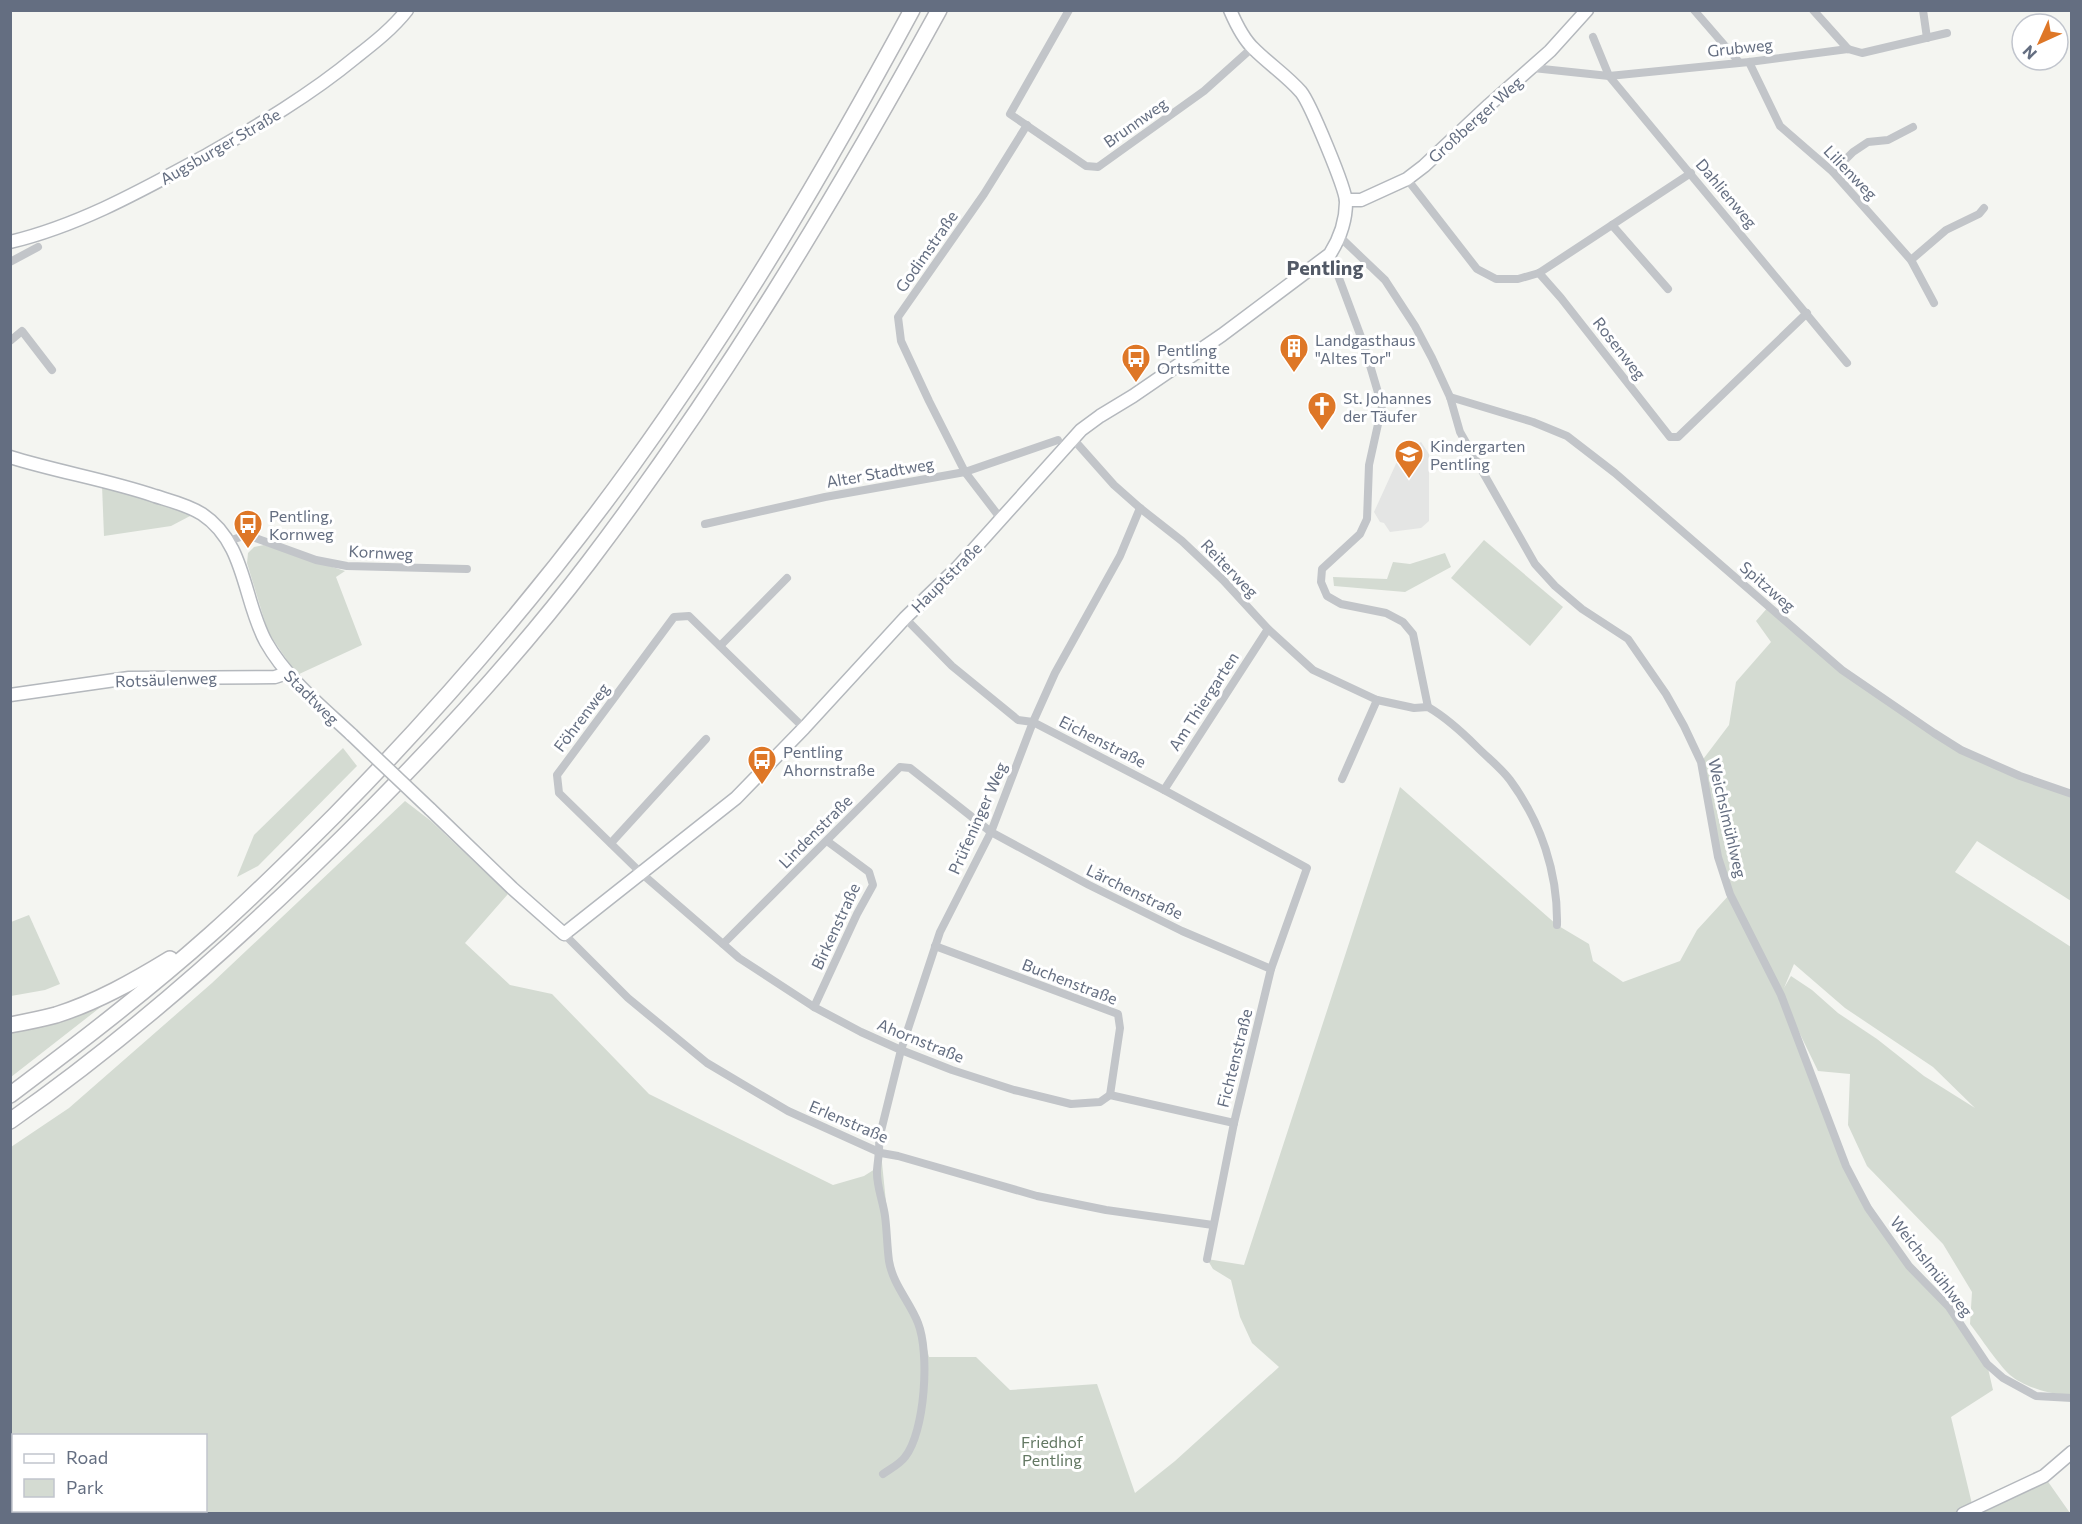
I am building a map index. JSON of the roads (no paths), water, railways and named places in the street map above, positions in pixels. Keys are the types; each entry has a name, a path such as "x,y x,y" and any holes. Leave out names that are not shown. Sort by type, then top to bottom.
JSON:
{"highway":[{"path":"10,1095 113,1016 213,932 291,859 394,755 483,655 561,559 631,466 728,322 871,86 912,10"},
{"path":"10,1121 120,1037 249,928 340,841 500,672 588,564 701,405 795,260 891,97 939,10"},
{"path":"10,1025 56,1015 113,992 213,932"}],"street":[{"name":"Augsburger Straße","path":"10,242 89,215 145,189 266,121 326,82 372,44 406,10"},
{"path":"1027,125 1010,114 1069,10"},
{"path":"1230,10 1238,28 1252,48 1303,94 1313,110 1346,200 1340,237"},
{"name":"Großberger Weg","path":"1346,200 1361,200 1407,179 1533,68 1587,10"},
{"path":"1694,10 1739,62"},
{"path":"1813,10 1848,49"},
{"path":"1923,10 1927,38"},
{"name":"Grubweg","path":"1533,68 1609,76 1749,62 1848,49 1862,53 1947,33"},
{"name":"Dahlienweg","path":"1593,37 1609,76 1847,363"},
{"name":"Brunnweg","path":"1027,125 1086,166 1098,167 1204,91 1252,48"},
{"name":"Lilienweg","path":"1749,62 1780,126 1833,172 1911,260 1934,303"},
{"name":"Godimstraße","path":"1001,519 965,472 901,341 898,317 984,194 1027,125"},
{"path":"1833,172 1853,152 1868,142 1888,140 1913,127"},
{"path":"1407,179 1477,269 1496,279 1518,279 1539,273 1690,173"},
{"path":"1911,260 1946,230 1979,214 1984,208"},
{"path":"1612,225 1668,289"},
{"name":"Hauptstraße","path":"564,934 736,798 905,618 957,568 1081,430 1214,341 1330,254 1340,237"},
{"name":"Weichslmühlweg","path":"1340,237 1385,280 1419,334 1450,397 1460,432 1535,564 1555,586 1582,609 1629,639 1666,694 1684,726 1701,762 1718,857 1731,894 1781,995 1846,1166 1868,1208 1909,1266 1949,1307 1987,1364 2003,1378 2036,1396 2072,1398"},
{"path":"10,262 38,247"},
{"path":"1330,254 1364,345 1382,406 1369,465 1367,519 1360,534 1322,569 1321,582 1328,596 1341,604 1386,613 1402,622 1413,634 1428,706 1448,719 1509,778 1526,804 1545,843 1551,864 1558,911 1557,925"},
{"name":"Rosenweg","path":"1539,273 1670,437 1678,437 1807,313"},
{"path":"10,341 22,331 52,370"},
{"name":"Spitzweg","path":"1450,397 1533,422 1567,436 1615,473 1842,670 1961,750 2020,776 2072,794"},
{"name":"Reiterweg","path":"1074,440 1114,485 1182,540 1268,629 1313,669 1377,700 1414,708 1428,706"},
{"name":"Alter Stadtweg","path":"705,524 825,497 965,472 1058,441"},
{"name":"Stadtweg","path":"10,456 126,486 183,505 202,514 228,541 241,567 265,640 287,673 520,896 564,934"},
{"name":"Prüfeninger Weg","path":"883,1474 904,1459 912,1445 922,1402 924,1349 919,1326 897,1285 890,1263 877,1171 880,1154 879,1139 902,1050 940,932 991,832 1033,722 1055,674 1120,556 1140,508"},
{"name":"Kornweg","path":"228,541 247,535 316,560 347,566 467,569"},
{"path":"720,646 786,578"},
{"name":"Föhrenweg","path":"641,873 559,793 557,775 674,617 689,616 804,728"},
{"name":"Eichenstraße","path":"905,618 952,666 1018,720 1033,722 1307,868"},
{"name":"Am Thiergarten","path":"1164,790 1268,629"},
{"name":"Rotsäulenweg","path":"10,695 129,678 275,677 287,673"},
{"path":"1342,779 1377,700"},
{"path":"611,843 706,739"},
{"name":"Lindenstraße","path":"723,944 900,767 910,768 991,832"},
{"name":"Lärchenstraße","path":"991,832 1089,885 1182,931 1271,969"},
{"name":"Birkenstraße","path":"814,1007 856,914 873,885 869,872 826,841"},
{"name":"Fichtenstraße","path":"1207,1259 1234,1123 1271,969 1307,868"},
{"name":"Ahornstraße","path":"641,873 739,958 814,1007 861,1032 902,1050 952,1070 1014,1090 1071,1104 1100,1102 1110,1095 1234,1123"},
{"name":"Erlenstraße","path":"564,934 628,998 707,1063 788,1111 880,1154 898,1156 1037,1196 1106,1210 1213,1225"},
{"name":"Buchenstraße","path":"935,946 1118,1014 1120,1028 1110,1095"},
{"path":"1963,1514 2044,1476 2072,1452"}],"place":[{"name":"Landgasthaus \"Altes Tor\"","path":"1294,374"},
{"name":"Pentling Ortsmitte","path":"1136,384"},
{"name":"St. Johannes der Täufer","path":"1322,432"},
{"name":"Kindergarten Pentling","path":"1409,480"},
{"name":"Pentling, Kornweg","path":"248,550"},
{"name":"Pentling Ahornstraße","path":"762,786"}],"district":[{"name":"Pentling","path":"1325,267"}],"park label":[{"name":"Friedhof Pentling","path":"1052,1450"}]}
